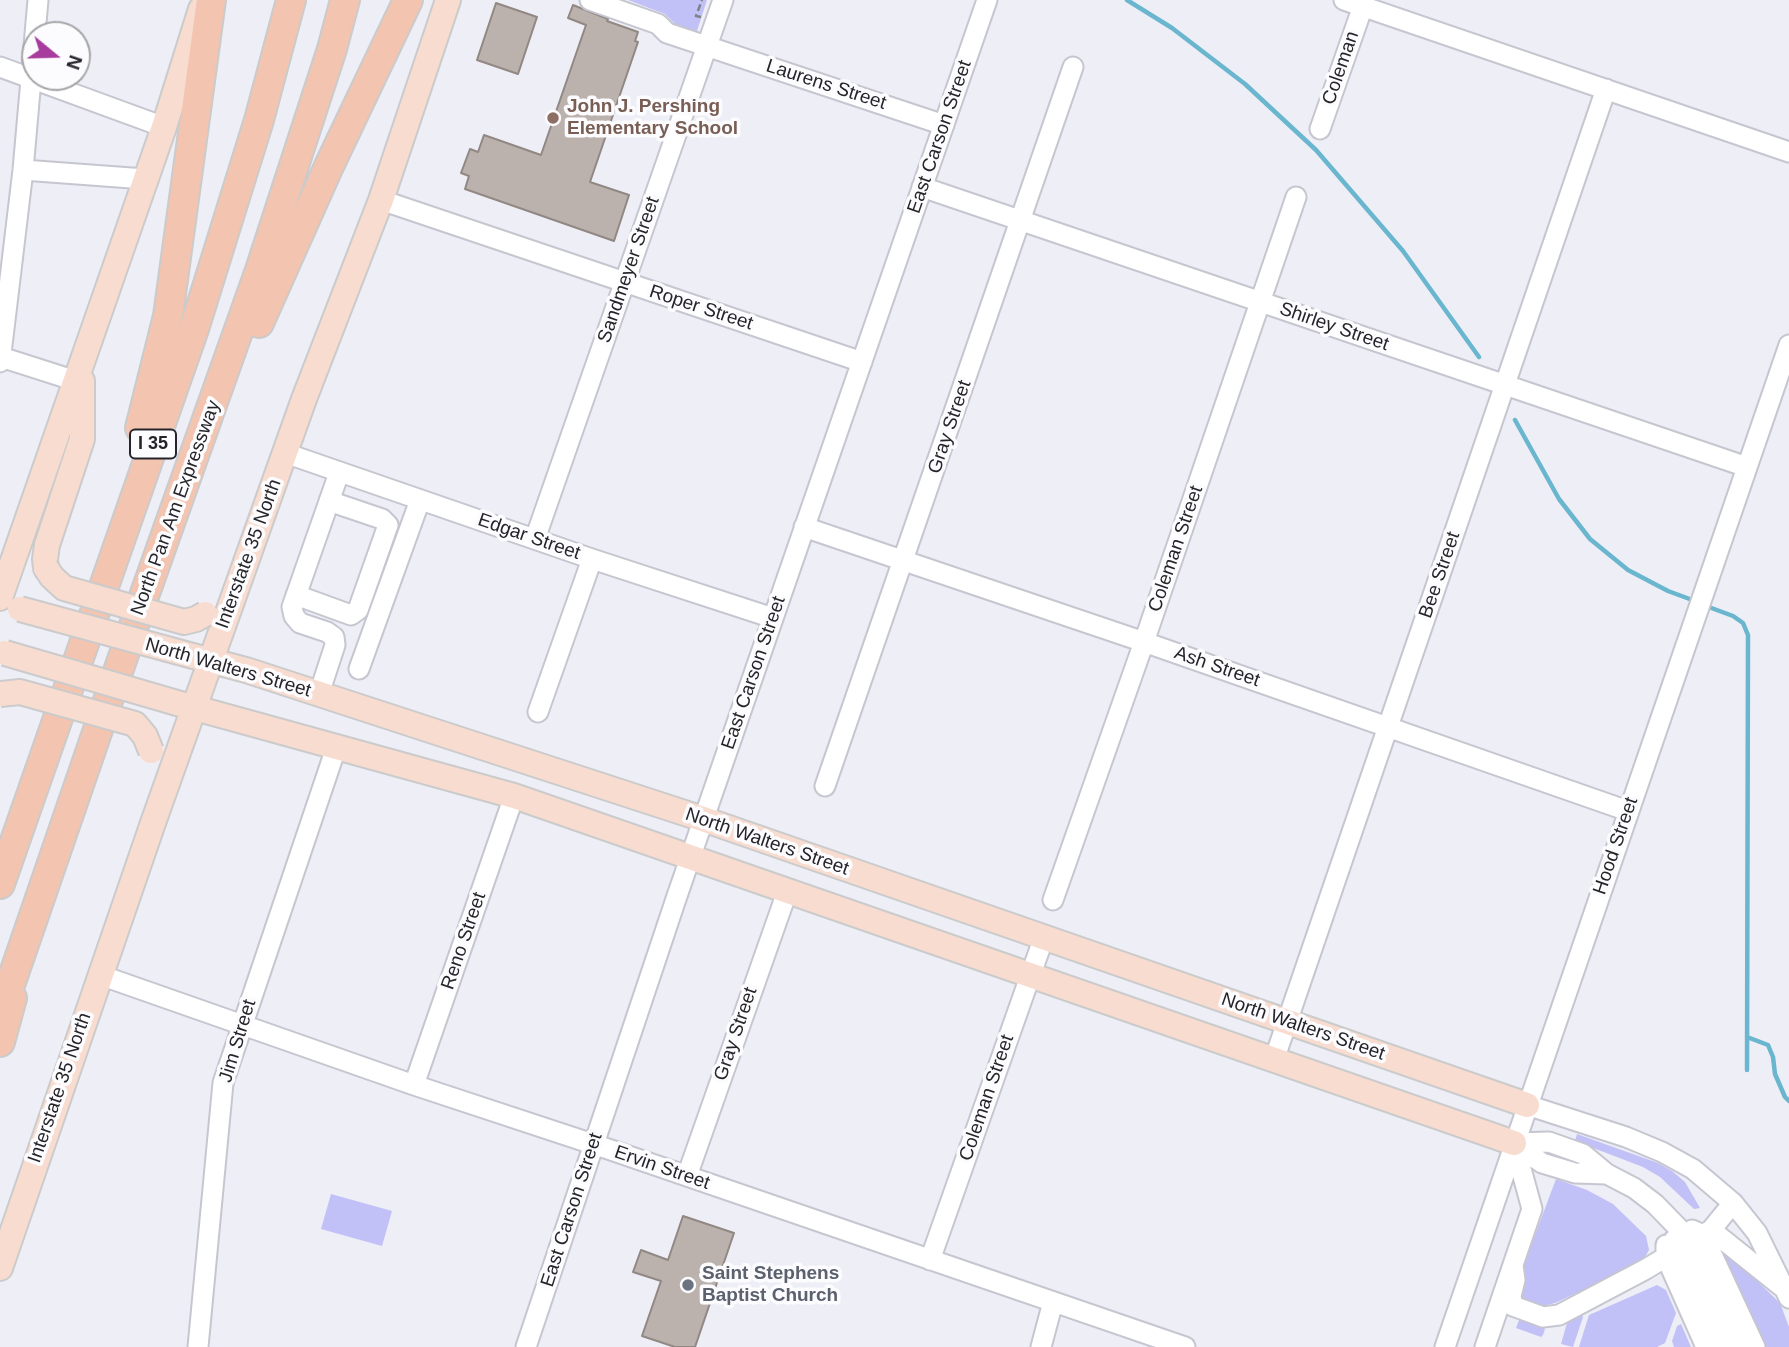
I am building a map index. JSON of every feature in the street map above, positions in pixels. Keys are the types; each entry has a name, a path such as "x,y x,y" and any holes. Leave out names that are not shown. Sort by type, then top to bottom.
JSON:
{"highway":[{"path":"104,581 168,316 211,0"},
{"name":"I 35","path":"0,884 194,329 230,218 291,0"},
{"name":"North Pan Am Expressway","path":"0,1014 260,270 332,49 345,0"},
{"path":"143,599 267,306 329,166 408,0"},
{"path":"0,1042 34,920"}],"main road":[{"path":"7,603 79,372 164,127 204,0"},
{"name":"Interstate 35 North","path":"0,1268 154,820 202,659 255,537 380,200 448,0"},
{"path":"79,372 82,439 47,545 46,568 52,577 64,588 184,622 205,614 223,592 255,537"},
{"name":"North Walters Street","path":"7,603 319,694 704,819 1527,1105"},
{"name":"North Walters Street","path":"3,652 335,748 514,796 1514,1143"},
{"path":"0,694 20,691 135,724 145,736 154,765 154,820"}],"street":[{"path":"36,21 38,0"},
{"name":"Laurens Street","path":"590,0 658,24 667,33 944,125"},
{"name":"Sandmeyer Street","path":"535,539 723,0"},
{"name":"East Carson Street","path":"526,1347 690,857 987,0"},
{"path":"1343,0 1789,152"},
{"name":"Coleman","path":"1320,129 1363,6"},
{"path":"0,67 21,74"},
{"name":"Gray Street","path":"825,786 1073,67"},
{"name":"Bee Street","path":"1274,1060 1606,89"},
{"path":"29,91 23,170 0,359 79,372"},
{"path":"68,91 164,127"},
{"path":"23,170 145,179"},
{"name":"Shirley Street","path":"922,187 1747,467"},
{"name":"Coleman Street","path":"1053,900 1296,197"},
{"name":"Roper Street","path":"380,200 862,362"},
{"name":"Hood Street","path":"1445,1347 1789,345"},
{"name":"Edgar Street","path":"285,453 773,618"},
{"path":"319,694 335,645 334,637 300,623 294,616 292,607 339,473"},
{"path":"296,595 351,615 358,610 387,525 382,519 329,500"},
{"path":"359,669 419,500"},
{"name":"Ash Street","path":"804,527 1628,811"},
{"path":"538,712 592,559"},
{"name":"Jim Street","path":"198,1347 223,1083 335,748"},
{"name":"Reno Street","path":"414,1085 514,796"},
{"name":"Gray Street","path":"687,1176 786,892"},
{"name":"Coleman Street","path":"930,1260 1044,937"},
{"name":"Ervin Street","path":"100,975 414,1085 1185,1347"},
{"path":"1527,1105 1626,1137 1693,1169 1733,1203 1757,1233 1787,1293"},
{"path":"1485,1347 1532,1209 1514,1143 1549,1142 1583,1154 1607,1174 1634,1188 1655,1204 1690,1243 1755,1347"},
{"path":"1513,1265 1513,1306 1543,1317 1559,1315 1690,1243 1733,1203"},
{"path":"1668,1218 1690,1243 1740,1347"},
{"path":"1690,1243 1787,1293"},
{"path":"1690,1243 1706,1347"},
{"path":"1690,1243 1723,1347"},
{"path":"1041,1347 1053,1302"}],"shaded area":[{"path":"628,0 707,0 696,34 677,26 665,14"},
{"path":"1577,1134 1658,1163 1672,1171 1685,1182 1700,1208 1694,1209 1660,1177 1643,1167 1575,1141"},
{"path":"1556,1179 1587,1190 1613,1204 1646,1236 1649,1250 1639,1264 1543,1306 1517,1297 1520,1275"},
{"path":"331,1194 392,1211 382,1246 321,1229"},
{"path":"1719,1247 1780,1303 1789,1327 1789,1347 1760,1347"},
{"path":"1657,1285 1666,1290 1676,1313 1665,1343 1657,1347 1579,1347 1589,1315"},
{"path":"1581,1313 1583,1317 1573,1347 1561,1344 1567,1323"},
{"path":"1519,1320 1541,1326 1545,1329 1543,1335 1541,1337 1516,1328"},
{"path":"1681,1324 1691,1347 1674,1347 1672,1341 1677,1326"}],"building":[{"path":"496,3 537,17 518,74 477,60"},
{"path":"573,5 638,32 635,41 638,42 590,182 629,195 614,241 465,189 469,176 461,173 470,149 478,152 484,135 541,155 586,25 568,18"},
{"name":"Saint Stephens Baptist Church","path":"683,1216 734,1233 695,1347 675,1347 642,1336 661,1281 633,1272 641,1250 668,1260"}],"waterway":[{"path":"1127,0 1172,28 1245,84 1316,150 1403,251 1479,357"},
{"path":"1515,420 1559,499 1590,539 1628,570 1668,591 1695,601"},
{"path":"1706,606 1733,616 1743,623 1748,635 1747,1070"},
{"path":"1747,1037 1768,1045 1775,1074 1789,1101"}],"place":[{"name":"John J. Pershing Elementary School","path":"553,118"},
{"name":"Saint Stephens Baptist Church","path":"688,1285"}]}
